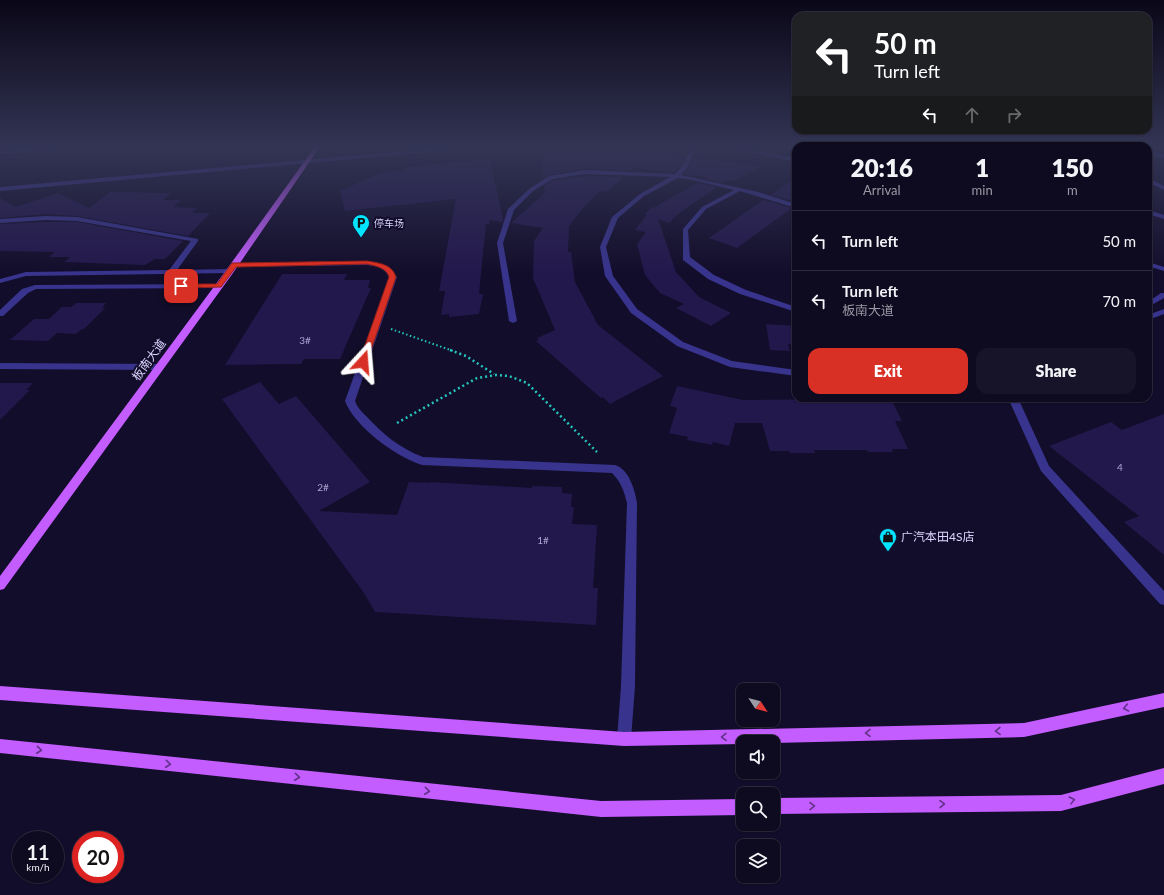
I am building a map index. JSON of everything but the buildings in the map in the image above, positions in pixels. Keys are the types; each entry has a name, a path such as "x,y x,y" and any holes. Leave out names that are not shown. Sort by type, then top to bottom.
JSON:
{"main road":[{"name":"板南大道","path":"0,585 232,268 286,190"},
{"path":"0,693 624,739 1024,730 1164,700"},
{"path":"0,746 601,809 736,807"},
{"path":"780,806 1061,802 1164,776"}],"street":[{"path":"513,322 500,243 511,209 531,190"},
{"path":"652,190 642,195 615,217 603,247 609,276 634,311 680,344 730,364 792,372"},
{"path":"739,190 704,208 685,230 686,258 710,278 743,292 792,309"},
{"path":"743,190 792,205"},
{"path":"1152,213 1164,217"},
{"path":"0,221 46,218 77,219 196,240 172,271"},
{"path":"0,281 26,274 172,271 367,262 381,265 391,272 393,277 350,401 351,405 364,421 383,440 395,450 422,461 615,469 623,477 630,488 632,503 628,686 624,739"},
{"path":"1152,265 1164,269"},
{"path":"0,314 25,291 35,287 218,286"},
{"path":"1152,303 1164,296"},
{"path":"1152,316 1164,311"},
{"path":"0,366 159,367"},
{"path":"1015,402 1046,468 1164,600"}],"path":[{"path":"377,324 466,356 494,375"},
{"path":"397,422 477,378 486,375 515,377 527,383 615,469"}],"place":[{"name":"停车场","path":"361,238"},
{"name":"广汽本田4S店","path":"888,552"}],"route":[{"path":"181,286 218,286 234,265 367,262 381,265 391,272 393,277 363,362"}]}
